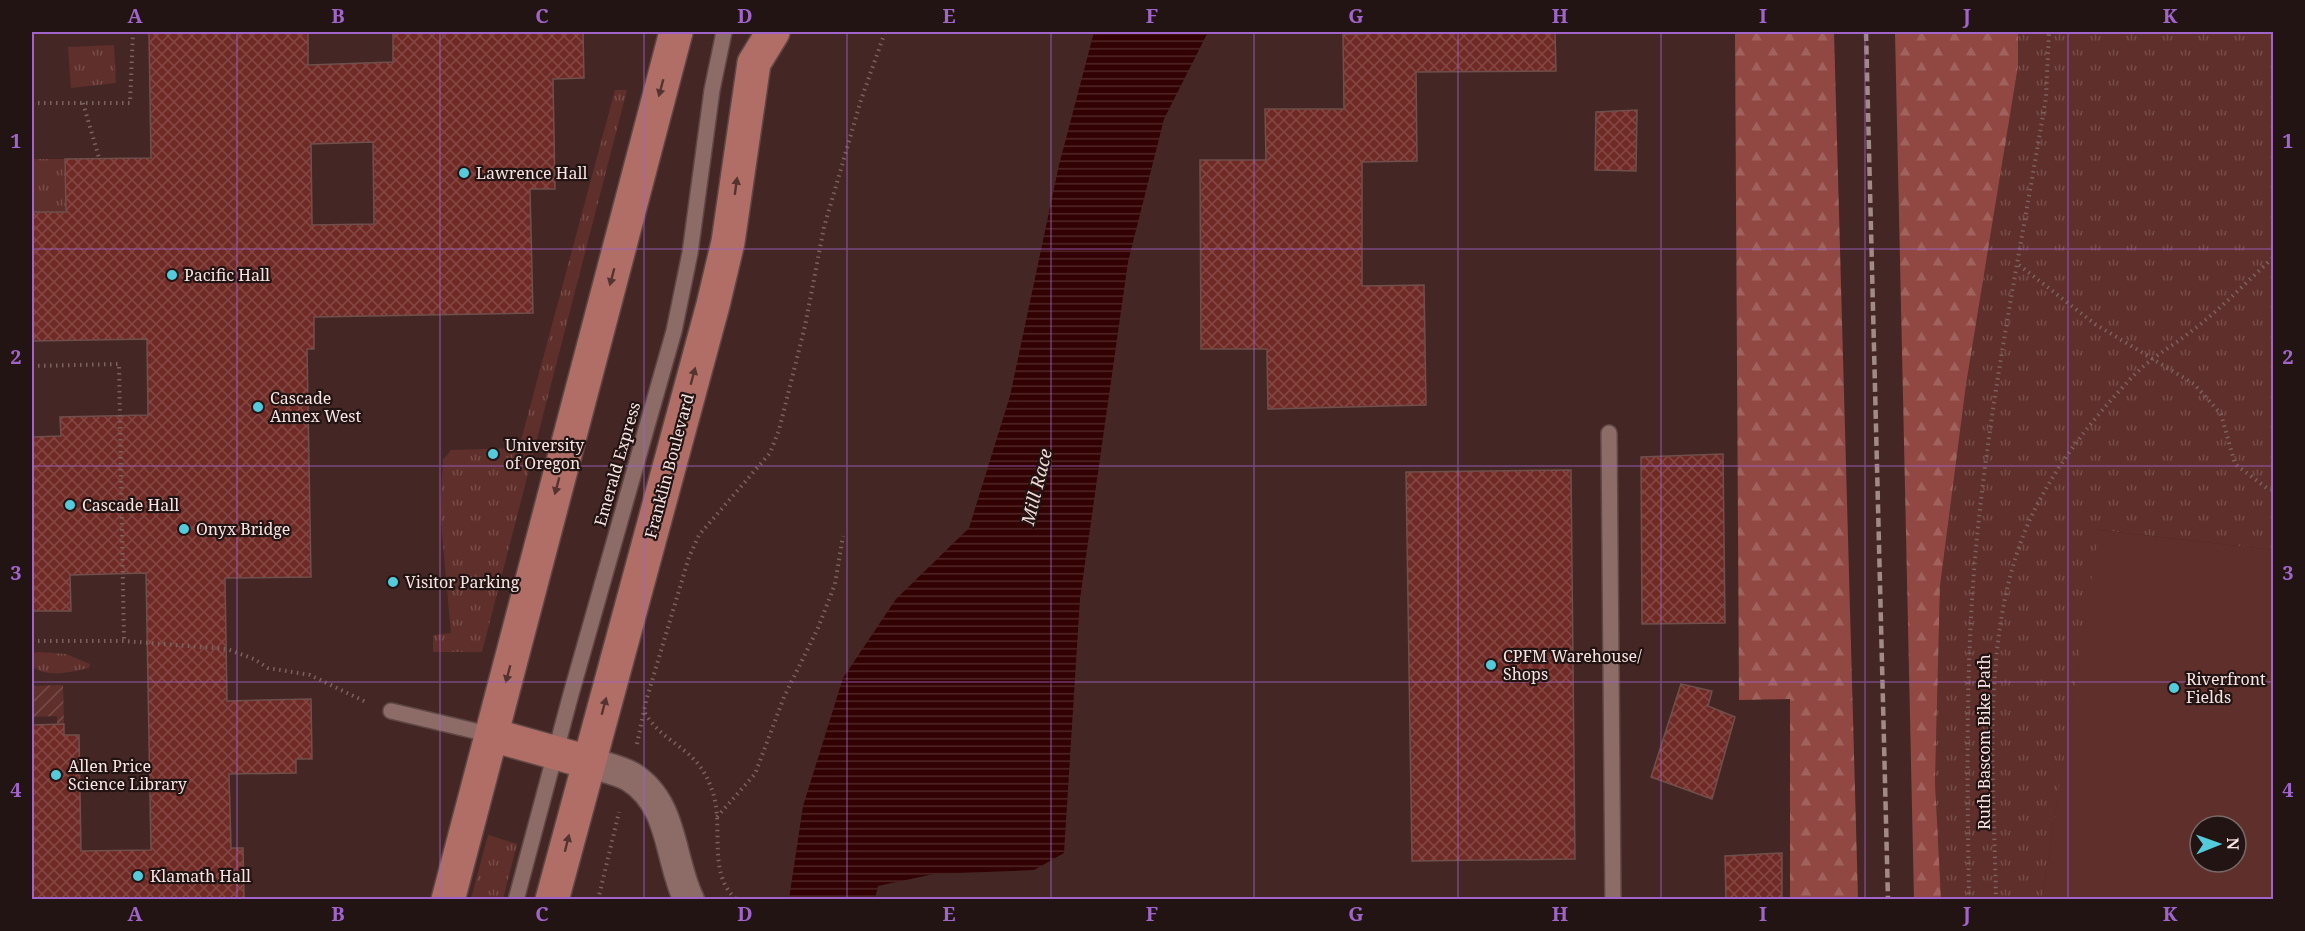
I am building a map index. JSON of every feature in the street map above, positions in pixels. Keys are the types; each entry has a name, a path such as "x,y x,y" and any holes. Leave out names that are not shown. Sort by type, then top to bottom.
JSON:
{"main road":[{"path":"448,900 676,32"},
{"name":"Franklin Boulevard","path":"552,900 728,242 755,47 773,32"},
{"path":"492,735 588,762"}],"street":[{"path":"588,762 629,776 644,786 655,800 663,817 679,879 689,900"}],"lane":[{"name":"Emerald Express","path":"516,900 674,331 690,253 712,90 724,32"},
{"path":"1609,433 1613,900"},
{"path":"391,711 492,735"}],"path":[{"path":"32,103 130,103 133,32"},
{"path":"736,899 725,890 720,875 717,817 713,794 703,768 693,755 650,722 645,712 646,701 689,557 699,535 770,453 779,430 805,326 824,227 861,100 885,32"},
{"path":"1969,900 1971,607 1981,506 2046,97 2049,32"},
{"path":"83,103 99,158"},
{"name":"Ruth Bascom Bike Path","path":"1996,900 1995,657 2008,585 2034,510 2072,447 2152,358 2190,333 2274,257"},
{"path":"2019,265 2095,324 2194,384 2221,414 2235,464 2268,489 2274,490"},
{"path":"32,366 119,364 124,642"},
{"path":"717,817 755,774 784,697 818,628 835,584 843,536"},
{"path":"32,642 124,642 227,649 254,658 268,668 310,675 354,698 391,711"},
{"path":"598,900 615,827"},
{"path":"881,898 903,900"}],"green space":[{"path":"1735,32 1834,32 1858,899 1790,899 1790,699 1739,700"},
{"path":"1895,32 2018,32 2018,66 1966,385 1940,586 1935,782 1941,899 1914,899"},
{"path":"2018,32 2273,32 2273,550 2100,530 2042,899 1941,900 1935,782 1940,586 1966,385 2018,66"},
{"path":"114,45 116,83 71,88 68,47"},
{"path":"615,90 627,90 482,652 433,652 433,635 451,633 440,512 443,460 451,450 519,448"},
{"path":"32,159 65,159 66,212 32,212"},
{"name":"Riverfront Fields","path":"2099,530 2273,550 2273,899 2042,899"},
{"path":"38,652 66,654 90,664 89,668 60,673 39,670 32,667 32,654"},
{"path":"63,685 64,724 57,724 57,716 32,717 32,686"},
{"path":"488,835 517,844 503,899 471,899"}],"water":[{"name":"Mill Race","path":"1094,32 1208,32 1164,119 1128,262 1080,599 1064,853 1034,870 934,874 878,886 875,899 789,899 803,806 843,678 896,599 969,528 1010,396 1059,165"}],"building":[{"path":"149,32 308,32 308,65 393,62 393,32 583,32 584,78 553,79 555,189 530,189 533,313 314,317 314,349 307,349 311,577 225,578 227,701 311,699 312,759 296,759 296,773 229,774 231,848 243,848 244,900 32,900 32,725 64,724 64,735 79,735 81,851 151,850 146,573 70,575 71,611 32,611 32,437 61,436 60,417 148,415 147,339 32,341 32,212 66,212 65,159 151,158","holes":["373,142 374,224 312,225 311,144"]},
{"path":"1363,32 1555,32 1556,71 1416,72 1417,161 1362,162 1362,286 1424,285 1426,405 1268,409 1267,349 1201,349 1200,160 1266,160 1265,109 1344,109 1343,34 1363,34"},
{"path":"1637,110 1636,171 1595,170 1596,112"},
{"path":"1723,454 1725,623 1642,624 1641,457"},
{"name":"CPFM Warehouse/ Shops","path":"1571,470 1575,859 1412,861 1406,472"},
{"path":"1681,684 1712,691 1708,706 1735,717 1712,799 1651,777"},
{"path":"1782,853 1782,900 1726,900 1725,856"}],"railway":[{"path":"1866,32 1888,900"}],"place":[{"name":"Lawrence Hall","path":"464,173"},
{"name":"Pacific Hall","path":"172,275"},
{"name":"Cascade Annex West","path":"258,407"},
{"name":"University of Oregon","path":"493,454"},
{"name":"Cascade Hall","path":"70,505"},
{"name":"Onyx Bridge","path":"184,529"},
{"name":"Visitor Parking","path":"393,582"},
{"name":"CPFM Warehouse/ Shops","path":"1491,665"},
{"name":"Riverfront Fields","path":"2174,688"},
{"name":"Allen Price Science Library","path":"56,775"},
{"name":"Klamath Hall","path":"138,876"}]}
